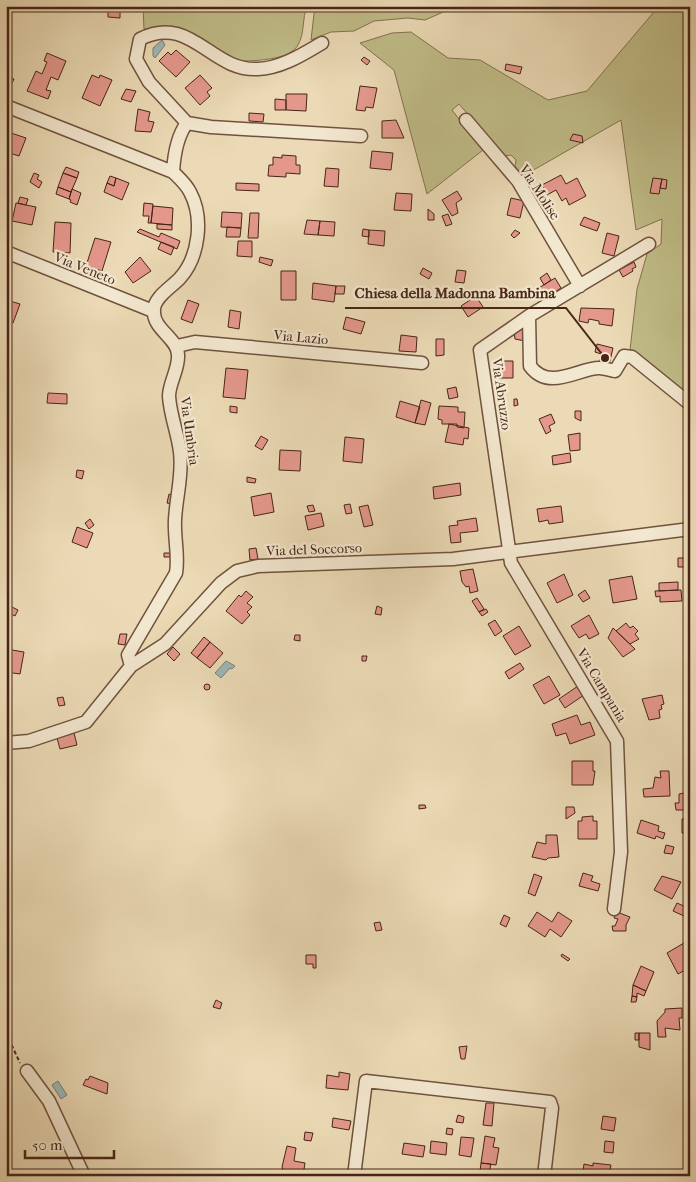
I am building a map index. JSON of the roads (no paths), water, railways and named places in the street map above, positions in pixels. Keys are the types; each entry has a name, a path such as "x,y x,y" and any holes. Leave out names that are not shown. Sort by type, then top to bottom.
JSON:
{"street":[{"path":"322,42 278,65 258,69 248,68 220,59 196,42 172,32 154,32 140,39 136,59 149,82 187,123 211,127 361,136"},
{"path":"6,106 173,172 190,192 195,205 198,235 187,268 182,276 158,299 153,311 155,320 177,346"},
{"name":"Via Molise","path":"466,120 518,181 580,286"},
{"path":"173,172 174,159 182,129 187,123"},
{"name":"Via Abruzzo","path":"510,550 480,350 530,316 649,244"},
{"name":"Via Veneto","path":"6,252 153,311"},
{"path":"530,316 530,366 533,371 558,378 598,368 615,371 624,356 632,357 690,404"},
{"name":"Via Lazio","path":"177,346 195,342 422,363"},
{"name":"Via Umbria","path":"131,666 128,655 152,617 177,568 175,518 181,470 169,394 178,357 177,346"},
{"name":"Via del Soccorso","path":"6,743 29,741 86,722 131,666 166,644 221,583 236,571 258,566 453,559 510,550 690,529"},
{"name":"Via Campania","path":"510,550 511,562 617,740 622,852 614,909"},
{"path":"27,1071 49,1101 84,1176"},
{"path":"354,1176 366,1081 550,1102 552,1108 544,1176"}],"water":[{"path":"162,40 165,45 155,58 153,56 153,48"},
{"path":"226,661 235,666 232,669 230,668 221,678 215,673"},
{"path":"58,1081 67,1095 61,1099 52,1085"}],"place":[{"name":"Chiesa della Madonna Bambina","path":"605,358"}]}
